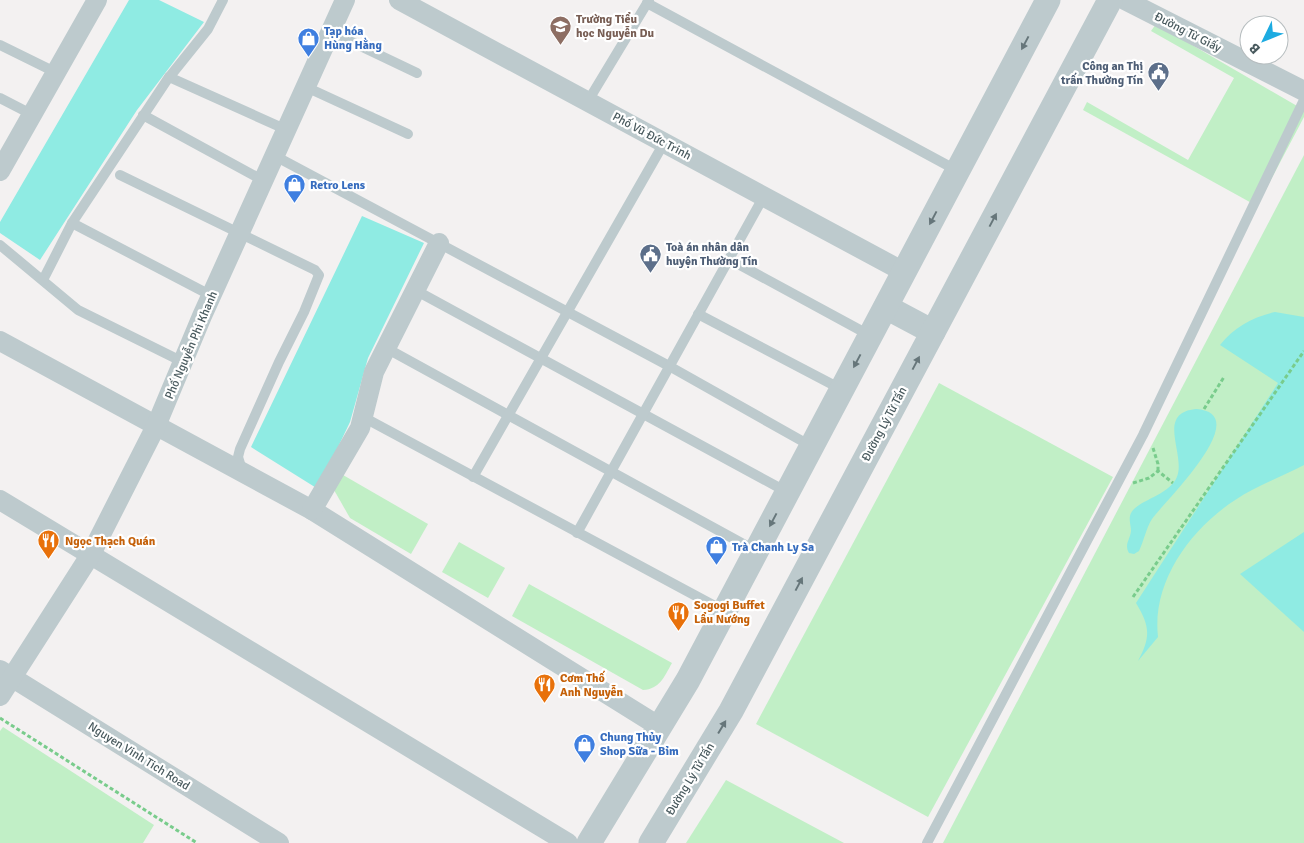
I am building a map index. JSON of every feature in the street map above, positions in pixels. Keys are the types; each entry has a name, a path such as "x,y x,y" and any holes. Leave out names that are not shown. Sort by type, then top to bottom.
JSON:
{"street":[{"path":"2,161 97,0"},
{"name":"Phố Nguyễn Phi Khanh","path":"0,696 6,673 91,554 156,426 212,296 331,32 343,0"},
{"name":"Phố Vũ Đức Trinh","path":"400,0 904,272"},
{"path":"589,843 688,680 1048,0"},
{"name":"Đường Lý Tử Tấn","path":"650,843 731,711 1110,0"},
{"name":"Đường Từ Giấy","path":"1125,0 1304,91"},
{"path":"312,510 360,428 374,372 439,243"},
{"path":"886,307 933,332"},
{"path":"0,341 312,510 660,727"},
{"path":"0,500 568,843"},
{"name":"Nguyen Vinh Tich Road","path":"6,673 279,843"}],"lane":[{"path":"43,280 72,223 169,77 208,29 223,0"},
{"path":"588,101 648,2 958,171"},
{"path":"331,32 417,73"},
{"path":"0,44 55,72"},
{"path":"169,77 287,130"},
{"path":"306,87 408,134"},
{"path":"0,98 31,114"},
{"path":"927,843 1143,435 1304,100"},
{"path":"143,115 264,180"},
{"path":"473,476 664,142"},
{"path":"275,156 669,366 812,447"},
{"path":"120,175 315,270 319,275 304,312 240,449 238,457 242,472"},
{"path":"577,533 764,196"},
{"path":"72,223 212,296"},
{"path":"0,245 78,310 184,362"},
{"path":"728,259 871,336"},
{"path":"415,290 788,492"},
{"path":"698,314 842,390"},
{"path":"386,348 756,551"},
{"path":"363,417 725,611"}],"path":[{"path":"1133,597 1304,351"},
{"path":"1204,409 1224,377"},
{"path":"1118,481 1137,483 1158,471 1173,483"},
{"path":"0,718 198,843"}],"green space":[{"path":"1156,24 1304,110 1304,117 1257,206 1083,110 1087,102 1188,160 1234,78 1151,31"},
{"path":"1304,155 1304,843 943,843"},
{"path":"939,383 1113,477 928,817 756,724"},
{"path":"343,475 428,524 411,554 350,518 334,490"},
{"path":"459,542 505,568 488,598 442,572"},
{"path":"529,584 672,663 664,677 658,685 643,690 512,616"},
{"path":"3,727 154,825 143,843 0,843 0,731"},
{"path":"726,780 844,843 686,843"}],"water":[{"path":"129,0 159,0 204,22 137,110 40,260 0,233 0,222"},
{"path":"362,216 424,243 368,358 350,422 318,489 251,447"},
{"path":"1275,312 1304,317 1304,465 1252,490 1233,502 1214,516 1198,532 1183,550 1171,570 1162,592 1158,614 1158,637 1138,661 1145,645 1147,632 1144,618 1136,603 1278,383 1220,345 1231,333 1244,324"},
{"path":"1196,409 1212,414 1216,426 1212,441 1187,478 1152,519 1139,551 1134,554 1129,553 1127,547 1131,531 1130,516 1132,511 1165,491 1176,479 1179,470 1174,427 1177,419 1184,412"},
{"path":"1304,532 1304,632 1240,574"}],"place":[{"name":"Trường Tiểu học Nguyễn Du","path":"560,45"},
{"name":"Tạp hóa Hùng Hằng","path":"308,57"},
{"name":"Công an Thị trấn Thường Tín","path":"1159,92"},
{"name":"Retro Lens","path":"294,204"},
{"name":"Toà án nhân dân huyện Thường Tín","path":"650,273"},
{"name":"Ngọc Thạch Quán","path":"49,560"},
{"name":"Trà Chanh Ly Sa","path":"716,566"},
{"name":"Sogogi Buffet Lẩu Nướng","path":"678,631"},
{"name":"Cơm Thố Anh Nguyễn","path":"544,704"},
{"name":"Chung Thủy Shop Sữa - Bỉm","path":"584,763"}]}
